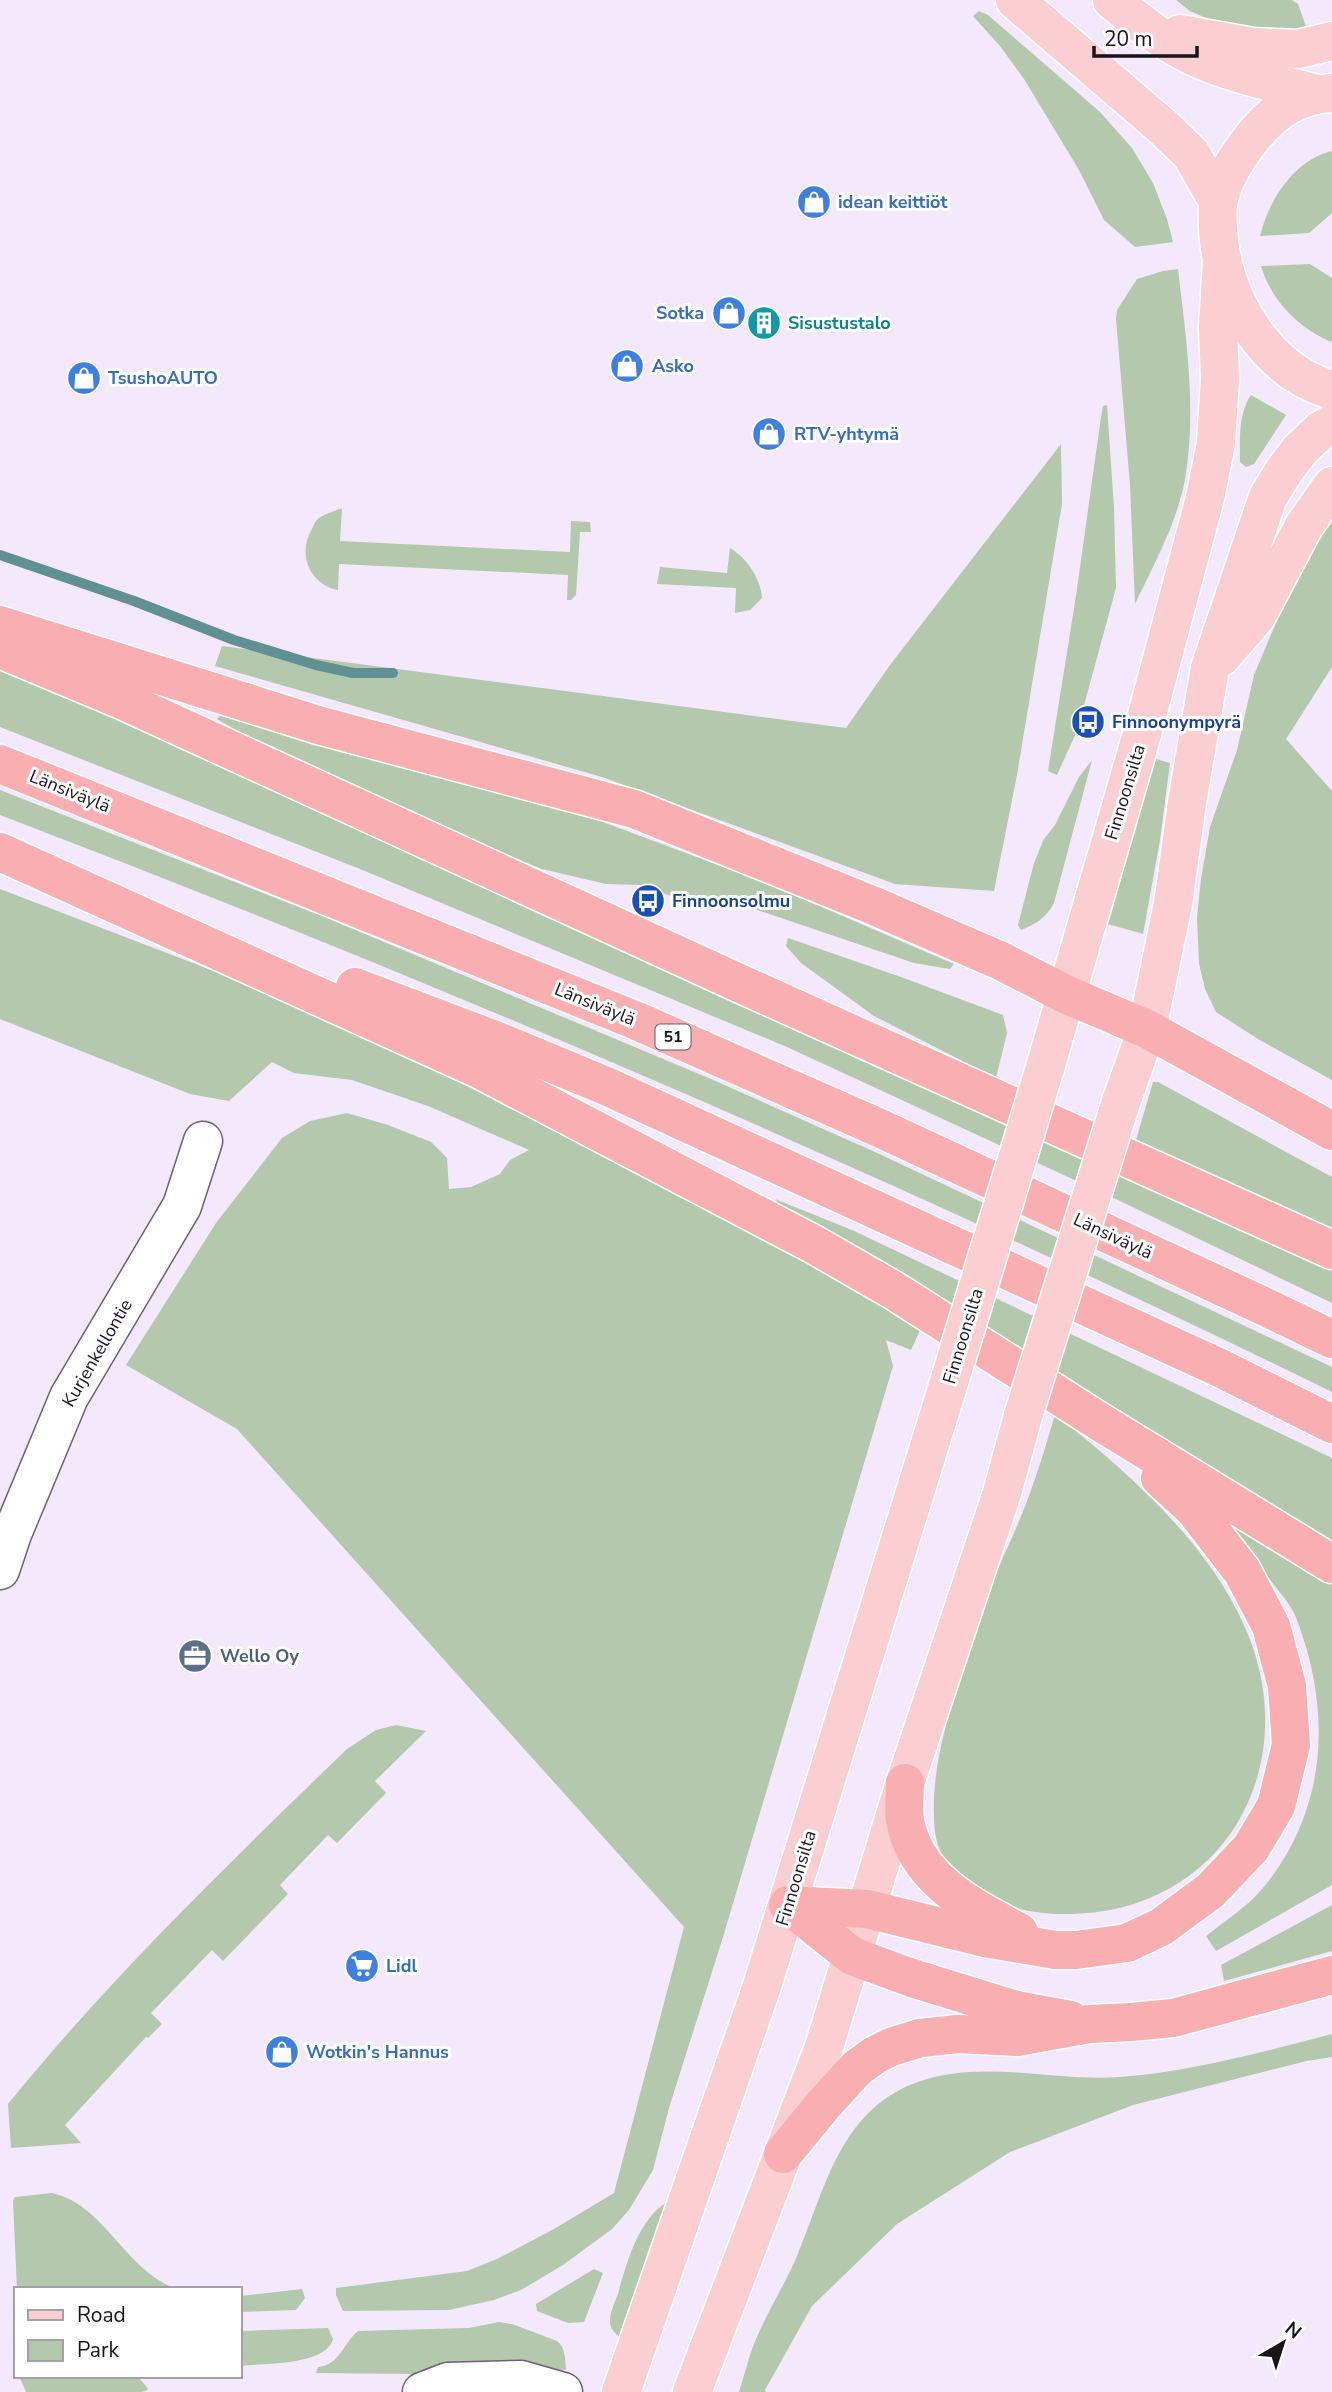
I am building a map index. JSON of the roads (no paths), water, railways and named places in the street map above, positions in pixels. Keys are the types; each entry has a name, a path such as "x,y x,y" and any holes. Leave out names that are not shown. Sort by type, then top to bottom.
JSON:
{"highway":[{"path":"0,625 318,725 634,809 872,905 1147,1029 1332,1132"},
{"path":"0,649 122,700 1332,1251"},
{"name":"Länsiväylä","path":"0,764 649,1026 888,1132 1332,1339"},
{"path":"0,852 479,1069 859,1270 1332,1564"},
{"path":"0,852 495,1040 606,1086 1220,1368 1332,1424"},
{"path":"788,1905 867,1909 985,1938 1055,1950 1127,1943 1161,1927 1210,1891 1251,1848 1276,1806 1291,1745 1287,1686 1271,1626 1242,1571 1194,1509 1100,1422"},
{"path":"905,1783 905,1821 920,1859 934,1878 970,1905 1055,1950"},
{"path":"788,1905 852,1956 912,1978 1016,2010 1089,2024"},
{"path":"783,2154 857,2068 891,2047 920,2038 958,2034 1017,2037 1089,2024 1173,2018 1332,1975"}],"main road":[{"path":"1015,0 1191,154 1219,201"},
{"path":"1112,0 1147,29 1195,57 1230,71 1324,94"},
{"path":"1147,29 1253,47 1297,49 1332,41"},
{"path":"1324,94 1289,103 1267,120 1246,146 1228,173 1219,201 1218,229 1222,261 1242,314 1266,348 1291,371 1314,385 1332,390"},
{"name":"Finnoonsilta","path":"621,2392 788,1905 1045,1068 1142,734 1205,498 1216,443 1222,261"},
{"path":"692,2392 824,2047 905,1783 1002,1493 1023,1416 1121,1102 1147,1029 1173,904 1210,668 1268,497 1299,452 1321,430 1332,424"},
{"path":"1210,668 1256,617 1304,526 1332,486"}],"street":[{"name":"Kurjenkellontie","path":"0,1570 12,1534 69,1397 182,1206 204,1141"},
{"path":"422,2392 448,2382 521,2381 563,2392"}],"waterway":[{"path":"0,555 134,601 234,640 316,665 353,673 393,673"}],"place":[{"name":"idean keittiöt","path":"814,202"},
{"name":"Sotka","path":"729,313"},
{"name":"Sisustustalo","path":"764,323"},
{"name":"Asko","path":"627,366"},
{"name":"TsushoAUTO","path":"84,378"},
{"name":"RTV-yhtymä","path":"769,434"},
{"name":"Finnoonympyrä","path":"1088,722"},
{"name":"Finnoonsolmu","path":"648,901"},
{"name":"Wello Oy","path":"195,1656"},
{"name":"Lidl","path":"362,1966"},
{"name":"Wotkin's Hannus","path":"282,2052"}]}
